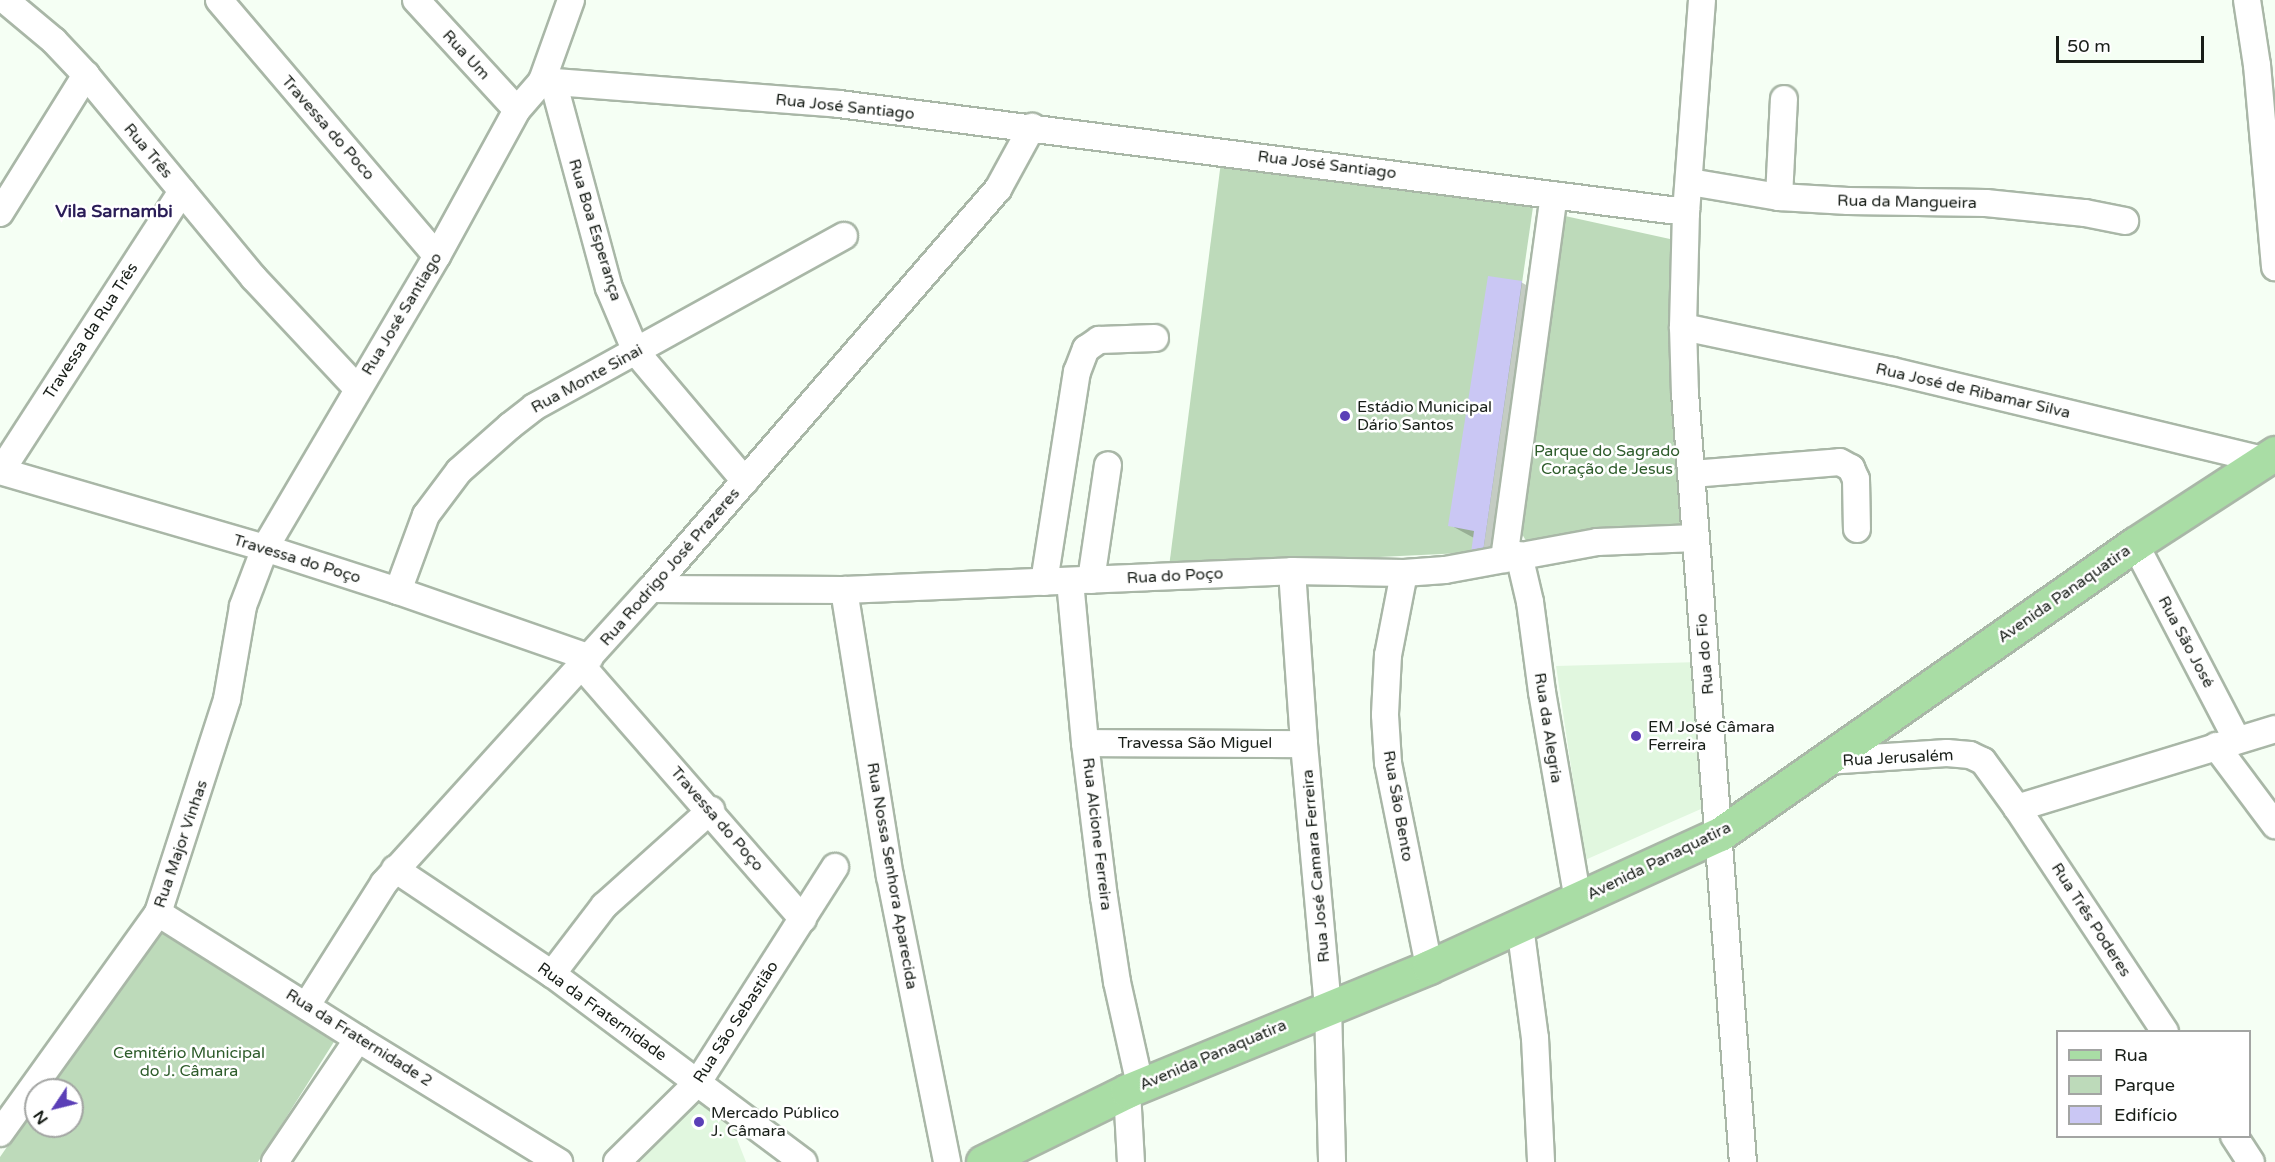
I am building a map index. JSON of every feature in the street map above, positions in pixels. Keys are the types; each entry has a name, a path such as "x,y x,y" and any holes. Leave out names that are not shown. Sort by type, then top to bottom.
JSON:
{"main road":[{"name":"Avenida Panaquatira","path":"983,1162 1133,1088 1429,967 1578,901 1720,834 2134,544 2269,457"}],"street":[{"name":"Rua Três","path":"4,0 54,40 86,75 254,278 357,388"},
{"name":"Travessa do Poco","path":"219,0 437,256"},
{"name":"Rua Um","path":"416,0 517,110"},
{"path":"548,81 571,0"},
{"name":"Rua do Fio","path":"1702,0 1686,212 1683,327 1696,538 1743,1162"},
{"path":"2247,0 2257,65 2275,267"},
{"path":"0,213 86,75"},
{"name":"Rua José Santiago","path":"265,548 357,388 437,256 517,110 548,81 839,104 1686,212"},
{"name":"Rua Boa Esperança","path":"548,81 609,288 636,352 745,481"},
{"path":"1779,197 1784,99"},
{"name":"Rua Rodrigo José Prazeres","path":"307,1005 360,917 395,869 651,589 998,189 1032,127"},
{"name":"Rua da Mangueira","path":"1690,182 1779,197 1848,201 1986,203 2085,213 2125,221"},
{"name":"Travessa da Rua Três","path":"0,471 182,191"},
{"path":"1512,557 1554,195"},
{"name":"Rua Monte Sinai","path":"398,591 426,515 459,471 489,442 534,407 844,236"},
{"name":"Rua José de Ribamar Silva","path":"1683,327 1892,371 2269,457"},
{"path":"1044,582 1077,372 1086,349 1099,339 1155,338"},
{"path":"1692,474 1840,462 1851,468 1856,479 1857,530"},
{"name":"Rua Alcione Ferreira","path":"1108,465 1080,581 1085,742 1133,1088 1131,1162"},
{"name":"Travessa do Poço","path":"0,471 265,548 398,591 586,662 803,919"},
{"name":"Rua do Poço","path":"651,589 844,590 1292,571 1404,573 1445,570 1597,542 1696,538"},
{"name":"Rua São José","path":"2134,544 2226,743 2275,825"},
{"name":"Rua Major Vinhas","path":"0,1133 158,913 227,699 243,606 265,548"},
{"name":"Rua da Alegria","path":"1512,557 1530,602 1542,692 1578,901"},
{"name":"Rua José Camara Ferreira","path":"1292,571 1304,744 1328,1007 1332,1162"},
{"name":"Rua São Bento","path":"1404,573 1388,655 1385,715 1388,763 1429,967"},
{"name":"Rua Nossa Senhora Aparecida","path":"844,590 890,876 947,1162"},
{"path":"2017,808 2275,729"},
{"name":"Travessa São Miguel","path":"1085,742 1304,744"},
{"name":"Rua Jerusalém","path":"1826,761 1947,753 1970,755 1983,761 1992,771 2017,808"},
{"name":"Rua Três Poderes","path":"2017,808 2164,1030"},
{"path":"552,974 604,906 711,810"},
{"name":"Rua São Sebastião","path":"617,1162 698,1082 835,867"},
{"name":"Rua da Fraternidade","path":"395,869 552,974 804,1162"},
{"name":"Rua da Fraternidade 2","path":"158,913 358,1039 560,1162"},
{"path":"1520,926 1535,1038 1541,1162"},
{"path":"275,1162 358,1039"},
{"path":"2235,1138 2251,1162"}],"shaded area":[{"name":"EM José Câmara Ferreira","path":"1700,662 1710,805 1585,860 1556,666"},
{"name":"Mercado Público J. Câmara","path":"699,1098 725,1109 746,1162 629,1162"}],"green space":[{"name":"Estádio Municipal Dário Santos","path":"1221,162 1533,207 1483,552 1169,567"},
{"name":"Parque do Sagrado Coração de Jesus","path":"1565,216 1670,239 1674,243 1691,528 1528,544 1519,529 1518,519"},
{"name":"Cemitério Municipal do J. Câmara","path":"161,926 337,1037 258,1162 0,1162 0,1157 24,1122 24,1138 84,1138 84,1078 55,1078"}],"building":[{"path":"1488,276 1522,281 1483,552 1471,553 1474,531 1448,526"}],"place":[{"name":"Estádio Municipal Dário Santos","path":"1345,416"},
{"name":"EM José Câmara Ferreira","path":"1636,736"},
{"name":"Mercado Público J. Câmara","path":"699,1122"}],"district":[{"name":"Vila Sarnambi","path":"114,211"}]}
